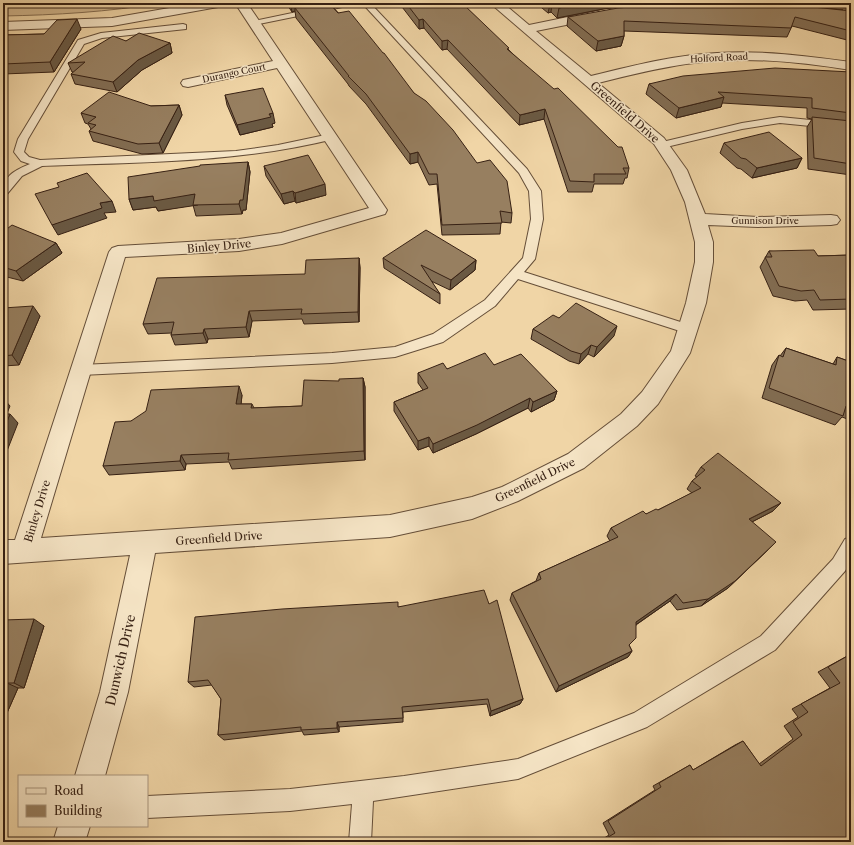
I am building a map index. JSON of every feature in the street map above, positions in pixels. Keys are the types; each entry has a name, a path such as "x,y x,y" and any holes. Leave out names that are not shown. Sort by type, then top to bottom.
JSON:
{"street":[{"path":"3,26 112,22 218,3"},
{"name":"Binley Drive","path":"24,551 118,252 239,245 282,238 379,210 241,3"},
{"name":"Greenfield Drive","path":"3,552 390,526 472,508 510,494 576,461 629,420 650,398 680,353 696,303 704,262 704,242 699,219 679,170 662,145 496,3"},
{"path":"527,29 606,13"},
{"name":"Holford Road","path":"589,81 672,62 702,58 785,57 851,66"},
{"name":"Durango Court","path":"188,83 280,63"},
{"name":"Gunnison Drive","path":"699,219 758,222 830,220"},
{"name":"Dunwich Drive","path":"90,775 114,692 145,543"},
{"path":"69,842 74,827"}],"lane":[{"path":"254,23 352,3"},
{"path":"80,370 332,358 395,352 438,338 490,303 529,259 537,219 535,191 523,171 366,3"},
{"path":"183,27 101,36 81,42 23,139 20,152 24,159 40,163 236,154 278,148 330,137"},
{"path":"662,145 742,126 780,120 851,128"},
{"path":"3,192 8,183 16,174 40,163"},
{"path":"515,274 688,329"},
{"path":"148,807 290,800 518,769 640,720 768,643 839,565 851,545"},
{"path":"360,842 363,791"}],"shaded area":[{"path":"3,3 161,3 121,9 43,15 3,16"}],"building":[{"path":"329,3 338,13 349,11 384,53 414,93 426,101 453,130 477,163 490,160 507,181 512,213 500,211 502,223 442,225 437,174 429,174 418,152 410,154 366,94 348,76 295,8"},
{"path":"406,3 462,3 509,48 507,49 554,89 558,88 618,147 622,147 629,168 623,168 626,174 594,174 594,182 570,181 545,109 520,115 448,40 442,41 423,19 419,20"},
{"path":"552,3 586,3 559,8"},
{"path":"682,3 775,3 851,11 851,31 795,17 791,28 624,21 624,36 598,41 568,17 618,8"},
{"path":"77,19 50,62 3,64 3,35 44,34 57,20"},
{"path":"139,33 170,43 138,60 113,82 71,74 85,62 68,63 113,36 126,41"},
{"path":"775,68 851,72 851,113 812,108 812,98 718,92 724,97 679,108 649,84 683,76"},
{"path":"263,88 273,113 269,114 271,117 237,125 225,95"},
{"path":"109,92 151,106 179,105 159,143 138,144 89,131 96,125 88,123 96,117 81,113"},
{"path":"812,117 851,121 851,164 814,158"},
{"path":"769,132 802,158 757,168 746,159 741,158 724,143"},
{"path":"308,155 325,184 295,193 293,191 281,194 264,166"},
{"path":"248,162 243,200 240,200 239,204 193,205 195,194 154,201 153,196 129,199 128,177 200,165"},
{"path":"87,173 112,201 100,203 102,208 52,225 35,194 59,187 57,183"},
{"path":"12,225 56,243 16,271 3,267 3,250 7,246 3,244 3,232"},
{"path":"426,230 476,260 451,280 421,265 440,294 383,258"},
{"path":"814,250 818,256 851,255 851,299 820,300 814,290 801,291 779,286 765,257 772,257 769,251"},
{"path":"359,258 358,312 301,314 302,309 249,311 246,327 204,329 203,333 171,335 174,322 143,324 157,278 305,274 306,260"},
{"path":"576,303 617,326 597,347 591,345 581,354 571,351 533,329 553,315 559,318"},
{"path":"33,306 12,355 3,356 3,308"},
{"path":"786,348 836,365 837,357 851,362 851,408 846,406 843,416 769,388 779,355 783,357"},
{"path":"485,353 494,365 521,354 557,391 533,402 530,398 477,425 433,444 429,437 418,441 394,402 428,388 418,373 443,363 447,369"},
{"path":"363,378 364,451 228,460 229,453 181,455 180,461 103,466 115,422 131,421 146,411 151,390 239,386 236,404 252,404 251,408 302,406 304,380 339,381 339,379"},
{"path":"3,414 10,414 3,431"},
{"path":"718,453 781,503 749,519 776,542 735,581 708,599 683,603 676,594 636,622 636,638 629,645 632,651 559,686 512,593 541,579 539,573 618,537 611,528 643,511 646,514 656,509 658,510 701,488 692,481 705,470 701,467"},
{"path":"484,590 489,604 497,600 523,699 491,711 488,699 402,707 403,718 337,722 337,728 301,730 301,727 218,735 221,699 208,680 188,682 195,617 282,609 398,602 398,607"},
{"path":"34,619 14,683 7,683 3,693 3,620"},
{"path":"851,654 851,834 839,842 600,842 615,833 608,821 661,787 659,783 690,765 693,770 743,741 761,766 802,735 793,722 808,712 801,704 840,683 828,667"},
{"path":"165,838 193,842 164,842"}]}
